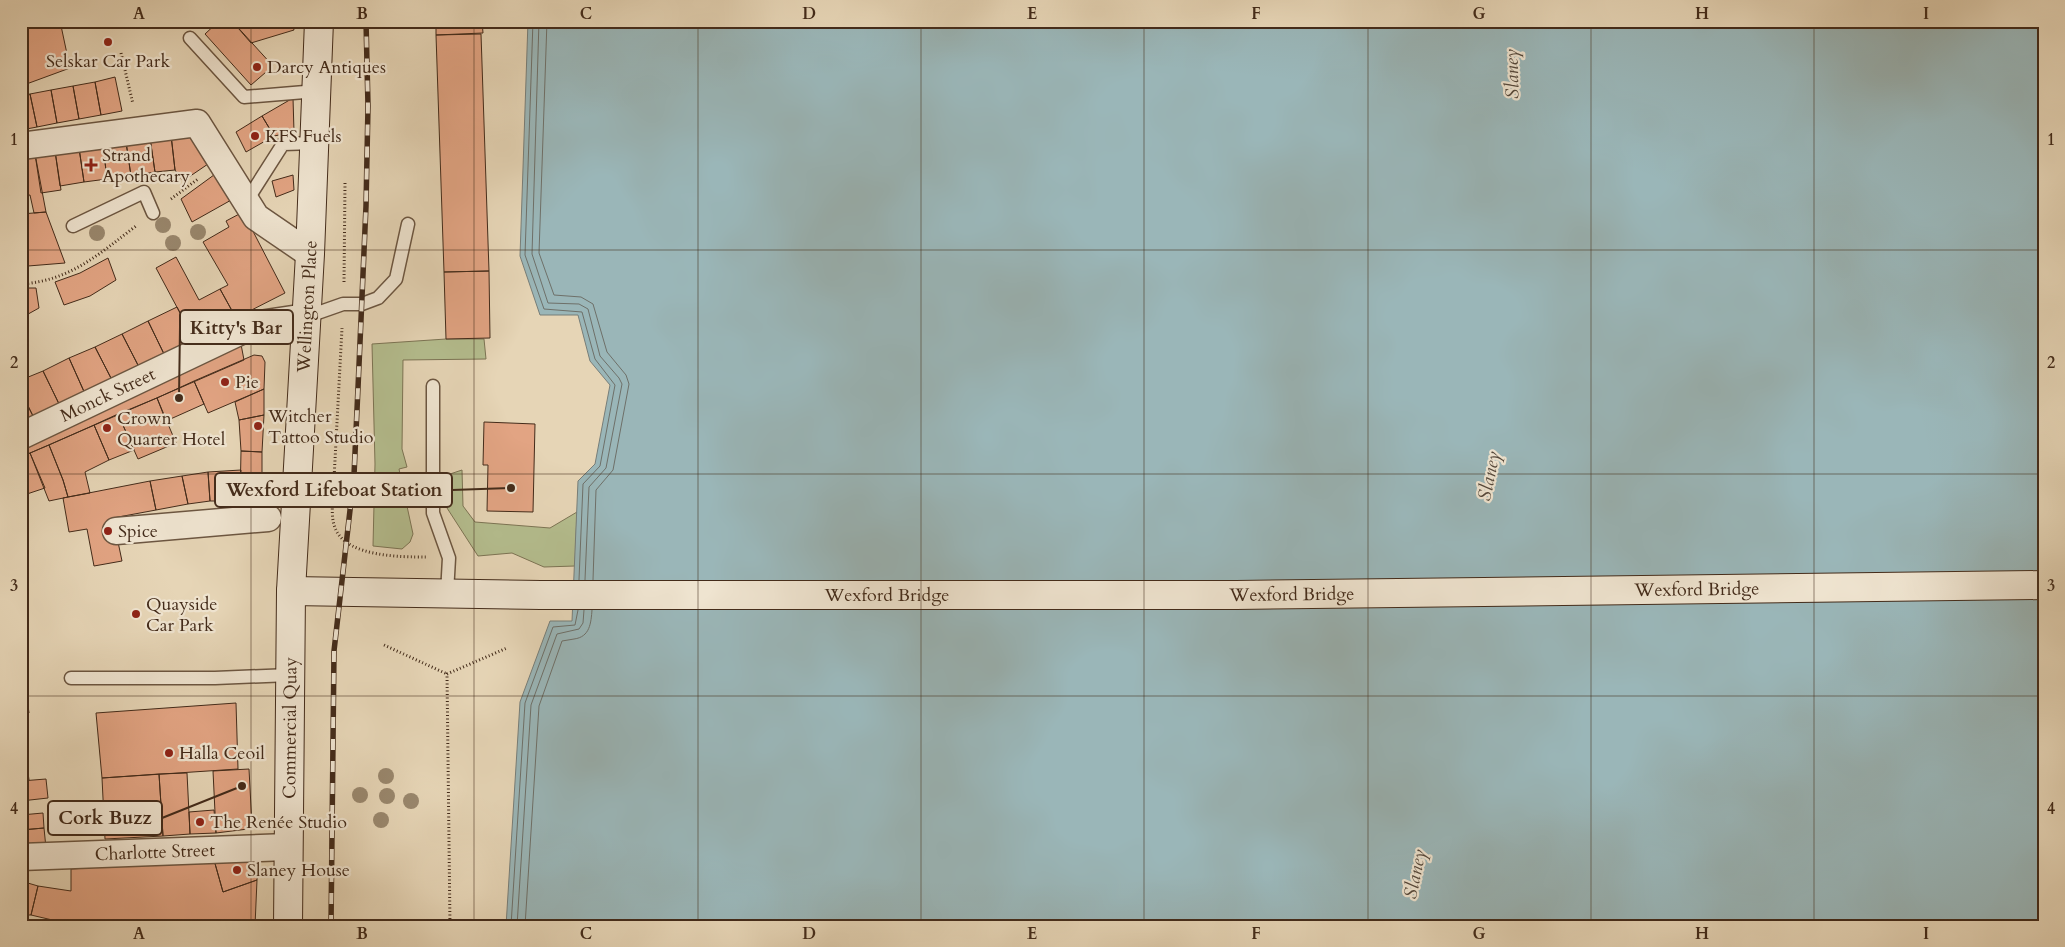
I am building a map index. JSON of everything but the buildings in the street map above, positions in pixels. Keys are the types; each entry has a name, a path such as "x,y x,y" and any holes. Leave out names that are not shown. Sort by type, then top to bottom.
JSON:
{"main road":[{"name":"Wellington Place","path":"291,591 310,254 319,21"},
{"name":"Wexford Bridge","path":"291,591 541,595 1236,595 2044,585"},
{"name":"Commercial Quay","path":"288,926 287,848 291,591"}],"street":[{"path":"21,146 198,123 256,217 310,254"},
{"name":"Monck Street","path":"21,436 254,325 306,317"},
{"path":"116,531 268,518"},
{"name":"Charlotte Street","path":"21,856 287,848"}],"lane":[{"path":"190,38 244,98 317,91"},
{"path":"246,202 282,144 315,143"},
{"path":"73,226 144,192 153,213"},
{"path":"306,317 343,304 362,304 378,298 396,280 408,224"},
{"path":"433,386 433,513 449,558 447,593"},
{"path":"71,678 215,678 290,674"}],"path":[{"path":"120,53 139,130"},
{"path":"21,284 43,283 82,268 220,161"},
{"path":"345,175 343,304 334,479 334,525 336,532 362,550 389,556 449,558"},
{"path":"298,478 334,479"},
{"path":"384,645 447,674 507,648"},
{"path":"447,674 450,926"}],"green space":[{"path":"446,339 484,339 486,359 403,360 402,449 407,467 399,469 413,534 410,542 402,549 373,546 375,464 372,344"},
{"path":"462,470 463,506 475,522 550,528 577,512 575,566 544,567 512,553 478,556 447,508 445,480 450,474"}],"water":[{"name":"Slaney","path":"528,21 2044,21 2044,926 506,926 520,702 550,621 572,621 578,481 595,464 610,385 590,361 578,315 540,315 520,256"}],"railway":[{"path":"331,926 334,651 354,475 366,206 368,106 366,21"}],"place":[{"name":"Selskar Car Park","path":"108,42"},
{"name":"Darcy Antiques","path":"257,67"},
{"name":"KFS Fuels","path":"255,136"},
{"name":"Strand Apothecary","path":"91,165"},
{"name":"Pie","path":"225,382"},
{"name":"Kitty's Bar","path":"179,398"},
{"name":"Witcher Tattoo Studio","path":"258,426"},
{"name":"Crown Quarter Hotel","path":"107,428"},
{"name":"Wexford Lifeboat Station","path":"511,488"},
{"name":"Spice","path":"108,531"},
{"name":"Quayside Car Park","path":"136,614"},
{"name":"Halla Ceoil","path":"169,753"},
{"name":"Cork Buzz","path":"242,786"},
{"name":"The Renée Studio","path":"200,822"},
{"name":"Slaney House","path":"237,870"}]}
